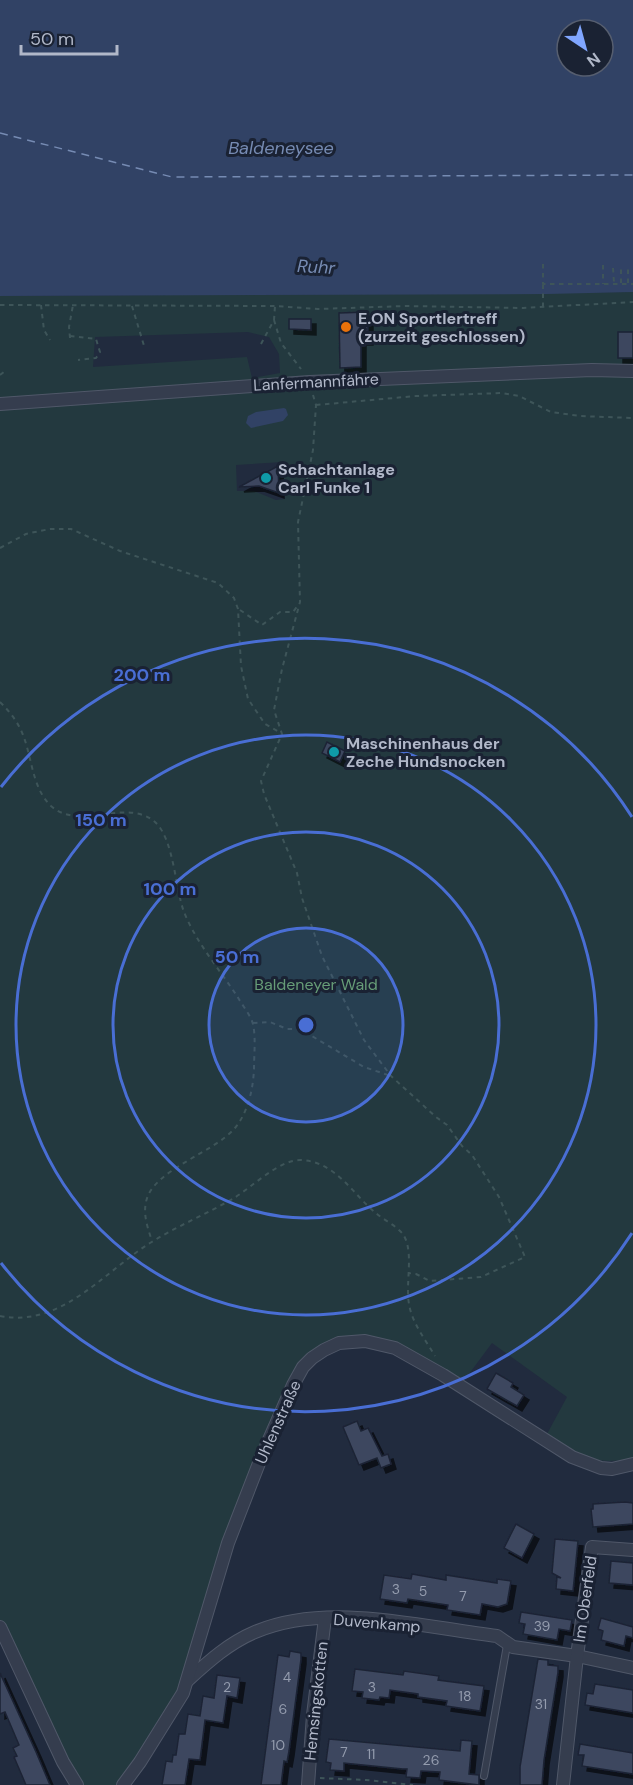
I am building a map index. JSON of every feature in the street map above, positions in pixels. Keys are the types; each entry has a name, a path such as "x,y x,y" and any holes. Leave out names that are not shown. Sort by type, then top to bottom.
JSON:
{"street":[{"name":"Lanfermannfähre","path":"0,404 310,382 581,370 633,371"},
{"name":"Uhlenstraße","path":"123,1785 175,1707 188,1680 228,1543 265,1447 303,1367 324,1350 339,1343 365,1341 395,1348 443,1375 572,1457 601,1468 612,1469 633,1464"},
{"name":"Im Oberfeld","path":"563,1785 592,1547 633,1550"},
{"name":"Duvenkamp","path":"188,1680 219,1653 255,1632 292,1622 325,1618 352,1617 497,1636 510,1646"},
{"name":"Hemsingskotten","path":"308,1781 313,1715 325,1618"},
{"path":"0,1627 63,1762 77,1785"},
{"name":"Im Oberfeld","path":"510,1646 577,1656 633,1668"}],"lane":[{"path":"484,1776 510,1646"}],"path":[{"path":"543,264 543,306"},
{"path":"603,265 603,284"},
{"path":"613,268 614,284"},
{"path":"621,268 621,284"},
{"path":"628,268 628,284"},
{"path":"543,284 633,284"},
{"path":"0,305 275,306 318,309 406,306 543,306 633,302"},
{"path":"41,305 44,330 50,340"},
{"path":"73,305 69,327 70,337 96,339 100,352 96,358 78,360"},
{"path":"132,305 145,349"},
{"path":"275,306 274,320 281,343 310,382"},
{"path":"261,344 274,320"},
{"path":"0,375 5,371"},
{"path":"408,1273 417,1274 430,1281 481,1277 525,1257 499,1197 472,1155 462,1146 447,1125 436,1118 391,1076 364,1040 322,956 302,898 297,873 267,802 261,781 282,734 274,710 282,669 300,602 298,522 313,450 316,405 416,396 502,393 519,396 551,412 580,416 633,418"},
{"path":"0,548 26,534 50,529 71,529 120,551 218,583 234,598 238,609 241,666 248,699 266,724 282,734"},
{"path":"238,609 262,626 280,612 293,612 300,602"},
{"path":"0,702 14,717 24,735 40,789 51,805 62,813 76,816 141,813 156,824 171,858 188,920 253,1023 253,1087 244,1113 234,1129 159,1180 149,1191 145,1203 145,1220 152,1241"},
{"path":"253,1023 270,1022 287,1029 300,1029 364,1067 391,1076"},
{"path":"0,1316 18,1318 36,1315 68,1303 152,1241 235,1197 287,1163 300,1160 320,1165 337,1175 374,1212 400,1231 407,1241 408,1301 412,1319 438,1360 443,1375"},
{"path":"308,1781 413,1785"}],"green space":[{"name":"Baldeneyer Wald","path":"633,292 633,1459 596,1460 578,1454 547,1434 567,1397 492,1343 463,1382 364,1338 309,1356 222,1547 195,1630 185,1680 120,1785 80,1785 0,1623 0,296","holes":["248,332 269,337 279,354 280,373 252,378 247,357 93,367 95,337","283,462 284,474 277,478 277,483 284,486 285,499 276,500 254,491 237,491 236,465"]}],"water":[{"name":"Baldeneysee","path":"0,0 633,0 633,292 0,296"},
{"path":"284,408 288,415 283,421 251,428 246,423 248,416 256,412"}],"building":[{"name":"E.ON Sportlertreff (zurzeit geschlossen)","path":"368,312 368,340 361,340 361,367 340,368 339,313"},
{"path":"289,319 311,319 311,330 289,329"},
{"path":"618,332 633,332 633,358 618,358"},
{"path":"278,466 279,493 259,486 239,487"},
{"name":"Maschinenhaus der Zeche Hundsnocken","path":"327,742 345,751 340,762 322,753"},
{"path":"496,1373 513,1383 511,1387 524,1395 517,1406 487,1389"},
{"path":"357,1421 361,1431 368,1428 382,1456 388,1454 391,1464 381,1468 377,1458 359,1465 343,1427"},
{"path":"633,1503 633,1524 593,1527 591,1509 593,1509 593,1504"},
{"path":"516,1524 534,1534 522,1558 504,1548"},
{"path":"555,1539 578,1541 573,1591 556,1589 557,1577 561,1578 552,1573"},
{"path":"611,1561 633,1563 633,1585 609,1583"},
{"path":"412,1574 446,1580 446,1575 497,1583 497,1579 511,1581 507,1604 498,1607 482,1604 480,1615 447,1610 448,1605 408,1599 407,1603 380,1599 384,1575 411,1579"},
{"path":"521,1612 572,1620 570,1631 559,1629 557,1640 523,1634 525,1624 519,1623"},
{"path":"601,1618 633,1627 633,1638 626,1636 624,1646 601,1640 603,1631 598,1629"},
{"path":"290,1651 301,1653 301,1659 287,1762 284,1761 281,1785 261,1785 278,1655 289,1657"},
{"path":"538,1659 548,1660 548,1665 558,1666 542,1785 520,1785 520,1767"},
{"path":"355,1669 403,1675 404,1671 439,1676 438,1680 484,1686 480,1711 446,1706 447,1701 390,1690 389,1698 380,1697 379,1700 362,1698 363,1692 352,1691"},
{"path":"0,1673 50,1785 26,1785 14,1757 17,1756 13,1748 19,1745 5,1712 0,1714"},
{"path":"217,1675 240,1678 237,1698 227,1696 223,1723 205,1720 200,1760 189,1759 185,1785 162,1785 166,1761 172,1762 173,1755 176,1755 179,1734 185,1734 188,1714 200,1716 203,1696 214,1698"},
{"path":"595,1684 633,1690 633,1713 585,1705 587,1693 593,1694"},
{"path":"329,1739 460,1751 461,1740 472,1741 469,1774 479,1775 479,1785 439,1780 440,1772 421,1771 420,1778 406,1777 407,1769 344,1763 344,1771 330,1770 331,1763 326,1762"},
{"path":"580,1744 633,1753 633,1774 582,1766 584,1755 578,1755"}],"ferry route":[{"path":"0,133 172,177 633,175"}],"place":[{"name":"E.ON Sportlertreff (zurzeit geschlossen)","path":"346,327"},
{"name":"Schachtanlage Carl Funke 1","path":"266,478"},
{"name":"Maschinenhaus der Zeche Hundsnocken","path":"334,752"}],"water label":[{"name":"Ruhr","path":"316,267"}]}
